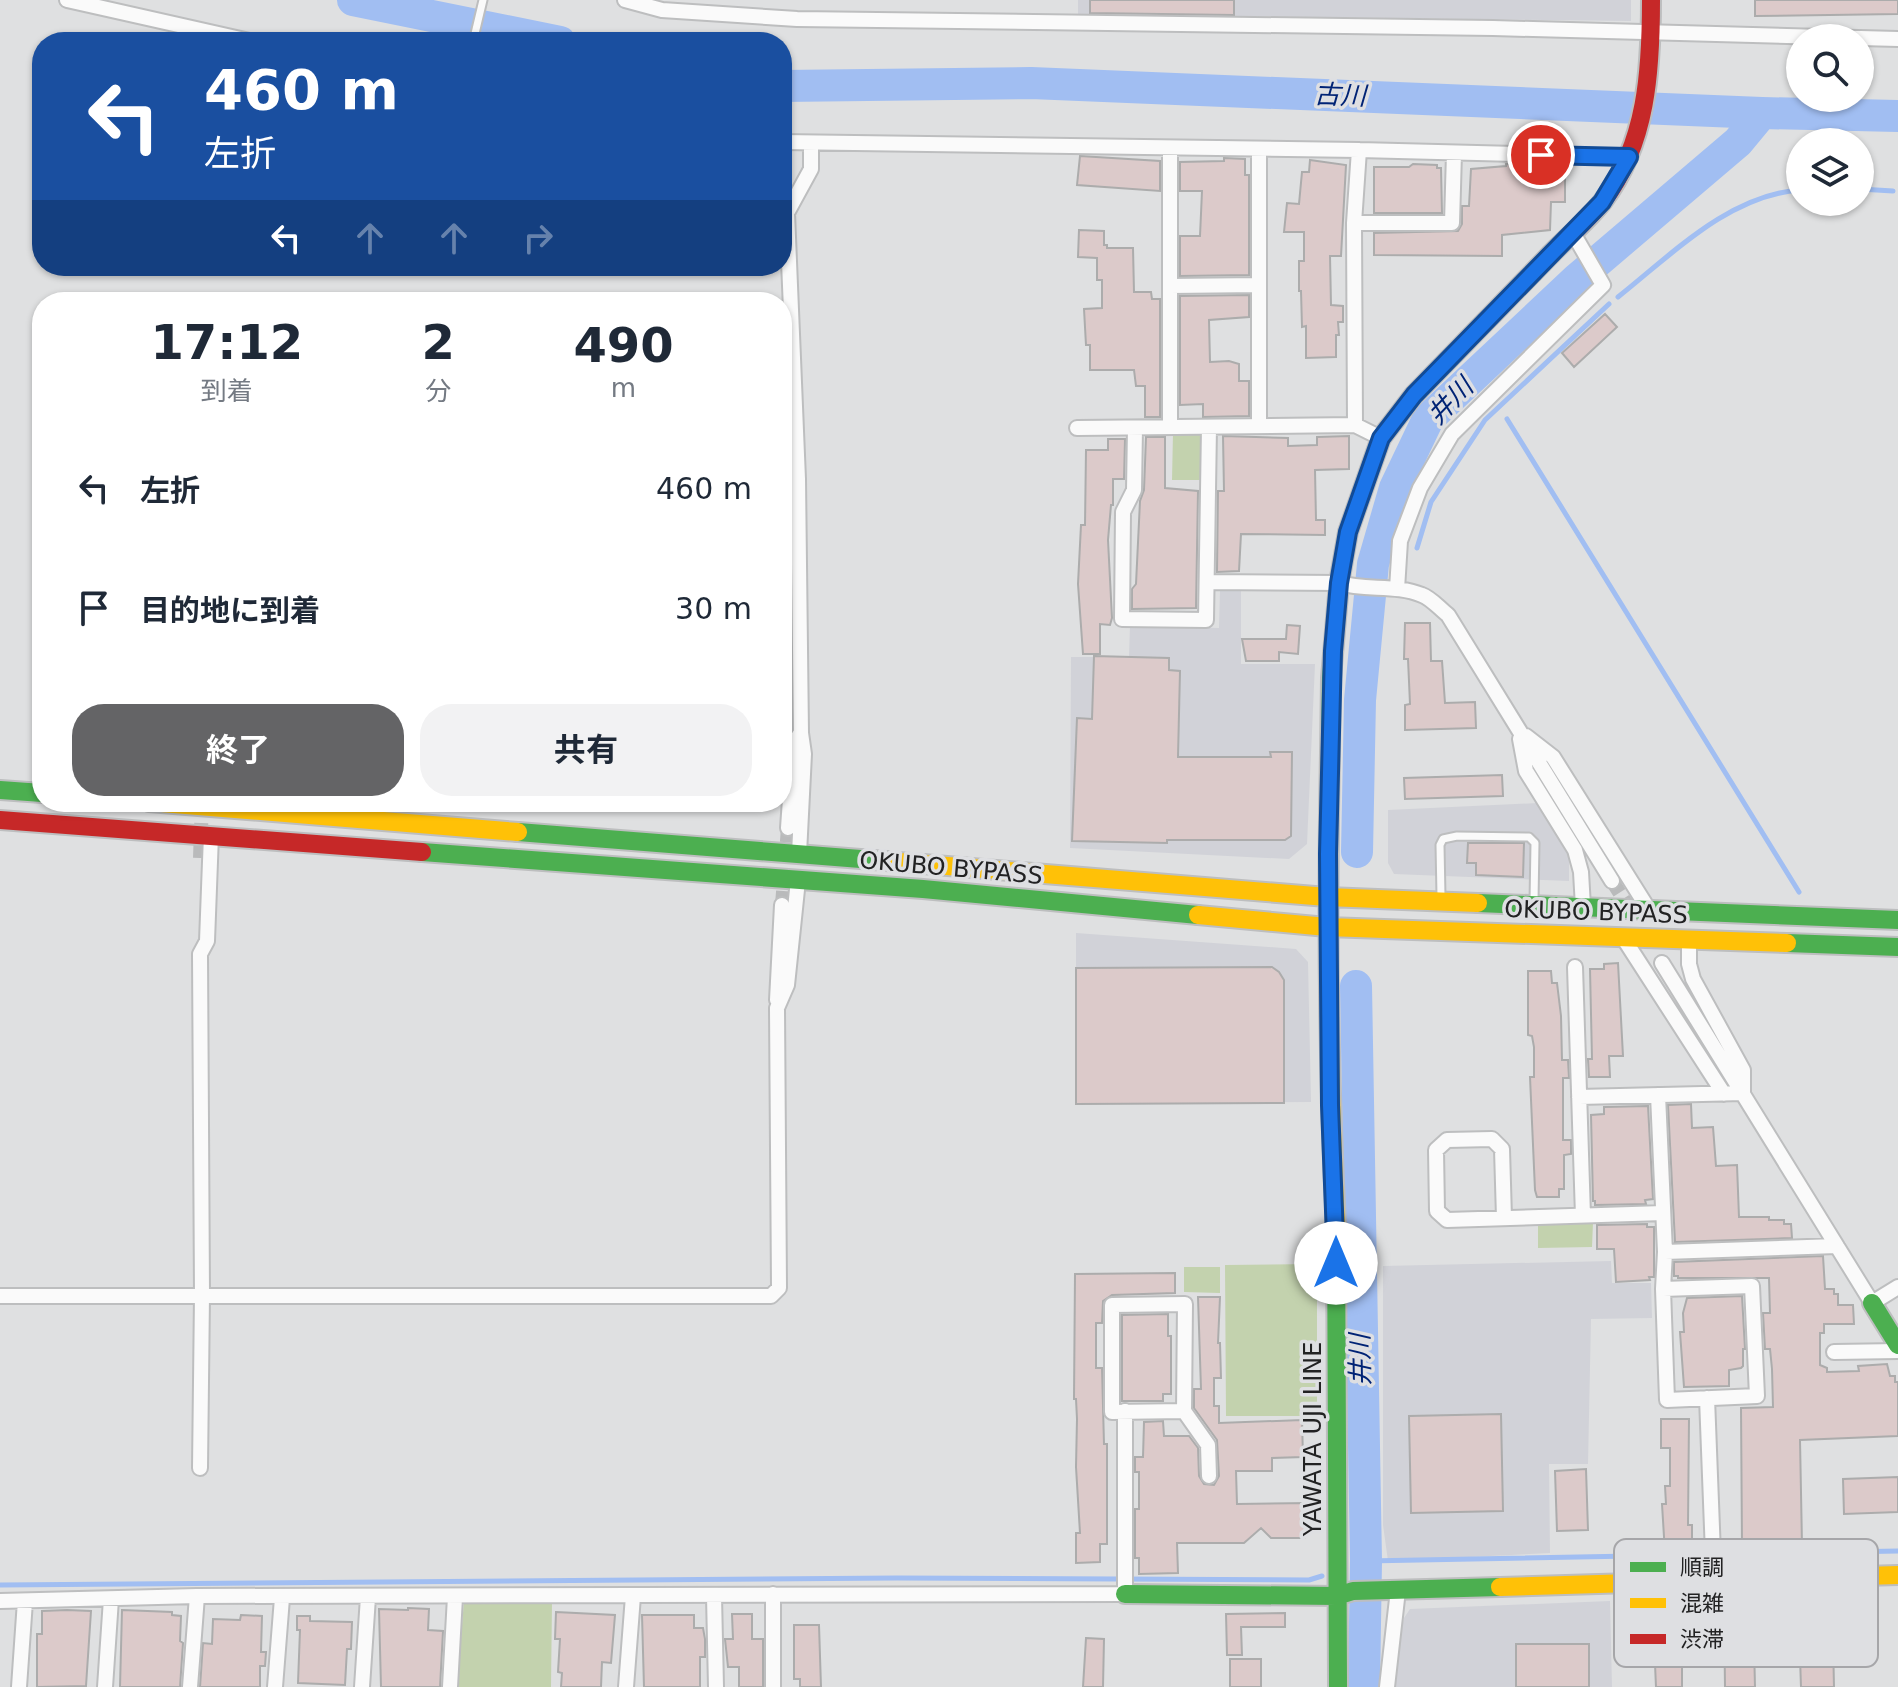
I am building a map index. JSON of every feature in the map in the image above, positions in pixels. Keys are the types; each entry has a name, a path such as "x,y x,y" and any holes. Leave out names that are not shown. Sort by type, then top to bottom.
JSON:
{"main road":[{"name":"YAWATA UJI LINE","path":"1338,1687 1345,1594 1327,897 1331,678 1345,585 1348,532 1381,438 1414,395 1602,202 1630,153 1649,88 1651,0"},
{"path":"0,790 32,792"},
{"name":"OKUBO BYPASS","path":"298,812 1327,897 1898,920"},
{"name":"OKUBO BYPASS","path":"0,820 798,880 1327,927 1898,947"},
{"path":"1872,1303 1898,1348"},
{"path":"1125,1589 1345,1594 1614,1573"},
{"path":"1878,1574 1898,1575"}],"street":[{"path":"67,0 209,32"},
{"path":"625,0 662,10 797,19 1786,37"},
{"path":"1874,38 1898,39"},
{"path":"792,143 1630,153"},
{"path":"792,204 811,169 811,144"},
{"path":"1170,148 1170,427"},
{"path":"1259,149 1259,426"},
{"path":"1355,425 1354,223 1359,150"},
{"path":"1354,223 1452,223 1454,153"},
{"path":"1397,589 1400,541 1420,488 1452,434 1603,285 1573,233"},
{"path":"1170,286 1259,285"},
{"path":"792,334 804,754 799,854"},
{"path":"1077,428 1355,425 1381,438"},
{"path":"1135,428 1134,490 1123,512 1122,619 1206,620 1209,427"},
{"path":"1207,582 1345,585 1397,589 1424,595 1448,615 1612,881"},
{"path":"1519,730 1526,771 1575,850 1581,872 1583,907"},
{"path":"1519,730 1553,757 1649,910"},
{"path":"792,771 794,743 801,733"},
{"path":"788,828 789,812"},
{"path":"200,954 207,941 211,835"},
{"path":"200,858 200,1468"},
{"path":"777,1008 787,985 798,880"},
{"path":"0,1296 771,1296 779,1288 777,1008 782,905"},
{"path":"1624,939 1724,1094"},
{"path":"1689,940 1689,964 1693,979 1743,1070 1743,1093"},
{"path":"1662,963 1872,1303 1898,1287"},
{"path":"1575,967 1583,1216"},
{"path":"1579,1097 1743,1093"},
{"path":"1658,1095 1665,1252 1663,1289 1667,1400 1757,1396 1752,1286 1663,1289"},
{"path":"1504,1218 1502,1149 1492,1139 1447,1140 1436,1150 1437,1211 1447,1220 1663,1213"},
{"path":"1665,1252 1837,1246"},
{"path":"1184,1411 1112,1412 1112,1305 1185,1304 1184,1411 1208,1445 1209,1476"},
{"path":"1834,1352 1898,1348"},
{"path":"1707,1398 1713,1539"},
{"path":"0,1601 197,1596 714,1596 1125,1589 1125,1411"},
{"path":"1387,1687 1394,1590"},
{"path":"773,1594 773,1687"},
{"path":"190,1687 197,1596"},
{"path":"626,1687 633,1596"},
{"path":"714,1596 716,1687"},
{"path":"362,1687 368,1597"},
{"path":"450,1687 455,1597"},
{"path":"275,1687 282,1598"},
{"path":"105,1687 111,1599"},
{"path":"19,1687 25,1601"}],"lane":[{"path":"475,32 483,0"},
{"path":"1441,902 1440,845 1443,839 1457,836 1529,837 1535,843 1534,906"}],"shaded area":[{"path":"1078,0 1631,0 1631,21 1078,14"},
{"path":"1241,590 1241,664 1315,664 1307,844 1289,859 1070,848 1071,657 1129,657 1130,626 1219,628 1220,591"},
{"path":"1538,803 1569,857 1569,881 1394,874 1388,863 1388,810"},
{"path":"1076,933 1296,949 1308,962 1311,1102 1076,1104"},
{"path":"1611,1261 1612,1283 1651,1283 1652,1318 1591,1319 1588,1464 1549,1464 1550,1553 1388,1561 1383,1525 1383,1266"},
{"path":"1610,1601 1612,1687 1394,1687 1395,1662 1404,1618 1410,1609"}],"green space":[{"path":"1173,433 1204,433 1202,480 1172,480"},
{"path":"1593,1222 1592,1247 1538,1248 1538,1224"},
{"path":"1317,1264 1317,1416 1226,1416 1225,1265"},
{"path":"1184,1267 1220,1267 1220,1293 1184,1292"},
{"path":"464,1601 552,1601 551,1687 457,1687"}],"building":[{"path":"1090,0 1234,0 1234,15 1090,13"},
{"path":"1755,0 1898,0 1898,14 1755,16"},
{"path":"1080,156 1160,161 1160,191 1077,185"},
{"path":"1224,158 1245,159 1245,175 1249,175 1249,275 1180,276 1180,236 1200,236 1202,191 1180,191 1180,162 1224,161"},
{"path":"1310,160 1346,165 1341,256 1330,256 1331,305 1343,306 1343,322 1338,322 1339,335 1336,335 1336,357 1306,358 1306,326 1302,327 1299,291 1299,261 1304,261 1304,232 1284,232 1287,203 1299,204 1302,172 1309,172"},
{"path":"1413,164 1437,165 1441,168 1442,213 1374,213 1374,167 1409,167"},
{"path":"1506,164 1565,165 1565,202 1551,202 1550,230 1502,235 1502,256 1374,255 1374,233 1458,231 1462,224 1462,206 1469,206 1471,169"},
{"path":"1079,230 1104,231 1104,245 1107,248 1133,248 1134,292 1151,292 1152,299 1160,299 1160,417 1145,417 1145,386 1136,386 1134,370 1090,370 1090,345 1086,345 1084,309 1102,308 1102,280 1097,280 1097,258 1078,257"},
{"path":"1249,295 1249,317 1209,320 1210,362 1239,364 1239,381 1249,381 1249,416 1203,417 1203,404 1180,405 1180,296"},
{"path":"1605,314 1617,327 1574,367 1562,353"},
{"path":"1223,436 1288,438 1288,446 1317,445 1317,437 1349,436 1349,469 1315,470 1316,520 1325,520 1325,535 1241,534 1239,571 1217,572 1218,491 1224,491"},
{"path":"1146,437 1165,437 1165,488 1198,491 1196,608 1132,609"},
{"path":"1108,439 1125,439 1124,479 1113,479 1108,540 1112,618 1110,625 1100,624 1100,654 1083,654 1078,584 1081,525 1085,525 1086,450 1108,450"},
{"path":"1405,623 1430,623 1431,661 1442,661 1445,703 1475,702 1476,728 1405,730 1405,705 1410,704 1408,659 1404,659"},
{"path":"1287,625 1300,626 1298,654 1279,652 1279,661 1246,661 1242,639 1286,639"},
{"path":"1094,656 1169,658 1169,670 1180,671 1178,757 1271,757 1270,752 1292,752 1291,836 1285,840 1167,840 1167,843 1072,841 1077,718 1092,719"},
{"path":"1502,775 1503,796 1405,799 1404,778"},
{"path":"1468,843 1524,843 1523,877 1476,875 1476,863 1467,863"},
{"path":"1618,963 1623,1056 1609,1056 1610,1077 1589,1077 1588,1059 1592,1059 1590,969 1604,969 1604,964"},
{"path":"1272,967 1284,980 1284,1103 1076,1104 1076,968"},
{"path":"1528,971 1551,971 1552,983 1557,983 1562,1060 1568,1060 1569,1078 1563,1078 1563,1140 1571,1140 1571,1154 1564,1155 1564,1189 1559,1189 1559,1197 1537,1197 1535,1190 1530,1077 1534,1077 1534,1047 1532,1036 1528,1035"},
{"path":"1691,1104 1692,1128 1713,1127 1716,1166 1737,1165 1739,1217 1784,1220 1784,1224 1791,1224 1792,1238 1675,1242 1668,1105"},
{"path":"1648,1106 1653,1199 1645,1200 1646,1204 1595,1205 1591,1115 1604,1114 1604,1107"},
{"path":"1647,1224 1647,1227 1654,1227 1654,1277 1649,1277 1650,1280 1616,1282 1614,1249 1597,1249 1597,1225"},
{"path":"1823,1256 1825,1289 1834,1289 1834,1294 1838,1294 1838,1305 1853,1305 1854,1324 1824,1324 1824,1333 1820,1333 1820,1365 1827,1368 1827,1372 1859,1371 1858,1366 1887,1364 1890,1376 1895,1376 1895,1382 1898,1382 1898,1436 1800,1440 1802,1539 1742,1539 1741,1408 1773,1407 1770,1349 1765,1349 1763,1313 1770,1313 1769,1278 1678,1278 1674,1276 1674,1262"},
{"path":"1175,1273 1175,1293 1112,1295 1103,1301 1102,1323 1096,1323 1096,1368 1102,1368 1104,1444 1107,1444 1107,1544 1100,1544 1100,1562 1076,1563 1076,1533 1080,1533 1074,1399 1075,1274"},
{"path":"1742,1296 1743,1366 1729,1370 1729,1386 1684,1387 1680,1332 1684,1332 1683,1313 1687,1298"},
{"path":"1198,1297 1220,1297 1218,1343 1221,1378 1214,1378 1214,1406 1219,1406 1219,1423 1302,1420 1303,1457 1272,1458 1272,1471 1236,1471 1237,1504 1310,1503 1310,1531 1305,1538 1271,1538 1261,1528 1244,1543 1177,1543 1178,1573 1139,1574 1139,1558 1135,1558 1135,1509 1139,1509 1139,1472 1135,1472 1135,1457 1143,1457 1144,1422 1163,1421 1164,1436 1189,1436 1198,1448 1199,1476 1204,1484 1214,1485 1219,1476 1217,1440 1194,1408 1194,1389 1201,1389"},
{"path":"1168,1314 1171,1394 1163,1394 1163,1401 1122,1401 1122,1315"},
{"path":"1501,1414 1503,1511 1411,1513 1409,1416"},
{"path":"1661,1419 1689,1419 1688,1525 1692,1525 1692,1539 1664,1539 1662,1504 1666,1504 1665,1486 1670,1486 1670,1448 1661,1448"},
{"path":"1586,1469 1588,1530 1557,1531 1555,1471"},
{"path":"1898,1477 1898,1512 1844,1514 1843,1479"},
{"path":"379,1609 429,1609 428,1630 443,1631 440,1687 381,1687"},
{"path":"122,1610 172,1612 172,1615 181,1616 180,1687 120,1687"},
{"path":"42,1611 91,1611 86,1686 37,1687 37,1634 42,1634"},
{"path":"556,1612 615,1615 611,1663 602,1662 601,1687 561,1687 562,1673 558,1672 560,1639 555,1639"},
{"path":"1285,1613 1285,1627 1241,1627 1242,1655 1227,1655 1226,1614"},
{"path":"732,1614 752,1614 752,1639 763,1639 763,1687 739,1687 739,1667 728,1667 725,1639 733,1639"},
{"path":"241,1615 262,1616 261,1652 266,1652 265,1666 260,1666 260,1687 200,1687 203,1643 212,1644 213,1619 240,1620"},
{"path":"642,1615 694,1615 694,1628 703,1628 705,1639 705,1657 700,1657 700,1687 644,1687"},
{"path":"297,1616 310,1616 310,1621 352,1622 345,1685 298,1683 300,1630 297,1630"},
{"path":"794,1625 819,1625 821,1687 800,1687 800,1679 794,1679"},
{"path":"1086,1638 1104,1639 1103,1687 1083,1687"},
{"path":"1516,1644 1589,1644 1589,1687 1516,1687"},
{"path":"1230,1659 1261,1659 1261,1687 1230,1687"},
{"path":"1655,1667 1682,1667 1682,1687 1656,1687"},
{"path":"1725,1667 1755,1667 1755,1687 1725,1687"},
{"path":"1800,1667 1834,1667 1834,1687 1801,1687"}],"waterway":[{"name":"古川","path":"353,0 511,32"},
{"name":"古川","path":"792,86 1031,83 1898,116"},
{"name":"井川","path":"1357,852 1360,700 1373,564 1395,488 1428,419 1577,279 1738,142 1762,113"},
{"path":"1874,190 1893,191"},
{"path":"1618,297 1680,246 1725,215 1749,203 1786,192"},
{"path":"1417,548 1431,502 1485,420 1609,304"},
{"path":"1507,419 1799,892"},
{"name":"井川","path":"1356,986 1366,1561 1364,1687"},
{"path":"1878,1551 1898,1551"},
{"path":"1353,1566 1366,1561 1614,1556"},
{"path":"0,1585 897,1578 1309,1580 1322,1576"}],"tunnel":[{"path":"200,858 202,812"},
{"path":"782,905 788,828"},
{"path":"1612,881 1631,911"}],"traffic: fast":[{"path":"1330,753 1331,678 1339,583 1348,532 1381,438 1414,395 1551,254"},
{"path":"0,790 32,792"},
{"path":"518,832 886,861"},
{"path":"422,852 923,889 1198,915"},
{"path":"1478,903 1898,920"},
{"path":"1787,943 1898,947"},
{"path":"1336,1225 1338,1687"},
{"path":"1872,1303 1898,1345"},
{"path":"1125,1594 1337,1596 1353,1591 1500,1587"}],"traffic: slow":[{"path":"1330,753 1329,989 1336,1225"},
{"path":"272,812 518,832"},
{"path":"886,861 1327,897 1478,903"},
{"path":"1198,915 1327,927 1787,943"},
{"path":"1878,1576 1898,1575"},
{"path":"1500,1587 1614,1584"}],"traffic: jam":[{"path":"1551,254 1603,201 1629,155 1644,105 1650,53 1651,0"},
{"path":"0,820 422,852"}],"route":[{"path":"1336,1263 1330,1105 1328,854 1334,623 1348,532 1381,438 1414,395 1602,202 1629,157 1541,155"}]}
